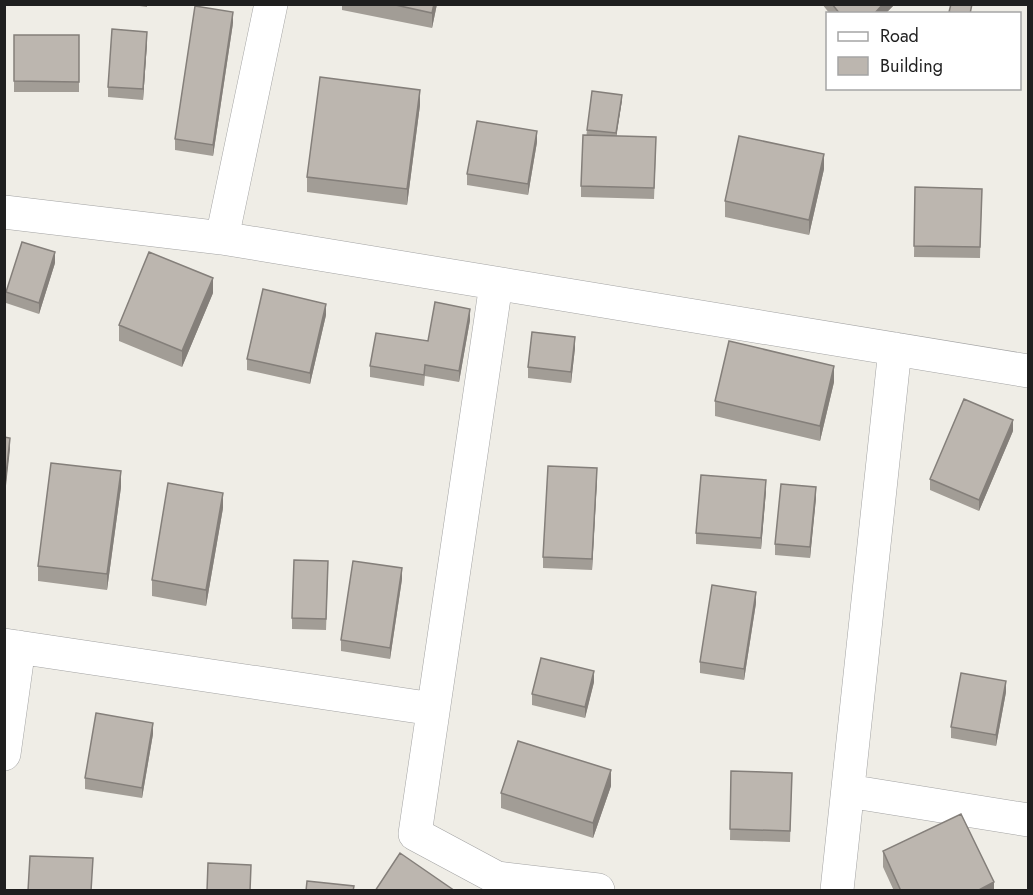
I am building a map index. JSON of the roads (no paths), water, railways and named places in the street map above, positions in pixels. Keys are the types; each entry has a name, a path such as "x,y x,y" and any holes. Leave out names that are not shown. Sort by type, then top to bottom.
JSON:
{"street":[{"path":"222,238 271,4"},
{"path":"4,212 222,238 1029,371"},
{"path":"496,284 415,834 497,878 598,891"},
{"path":"837,891 895,349"},
{"path":"4,754 12,646 433,709"},
{"path":"848,790 1029,820"}]}
